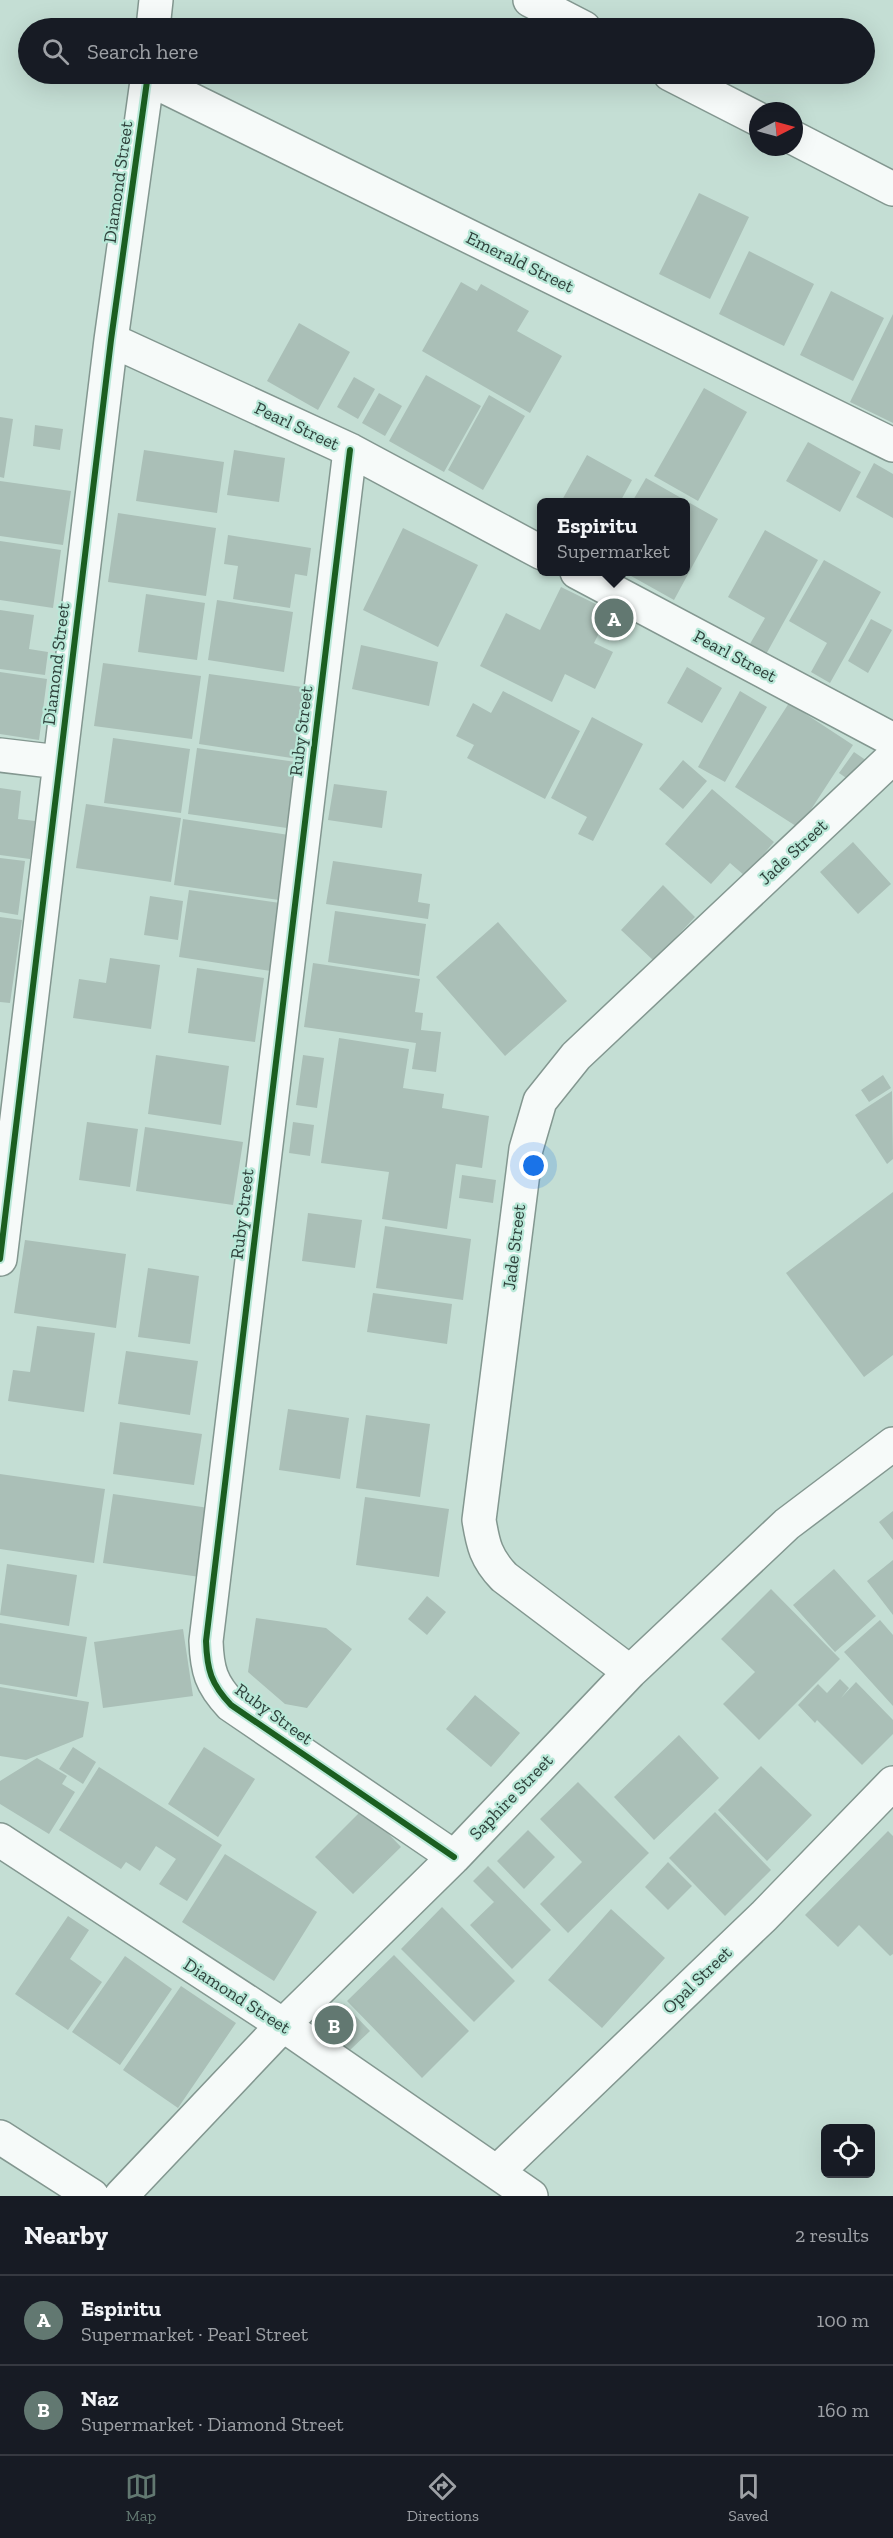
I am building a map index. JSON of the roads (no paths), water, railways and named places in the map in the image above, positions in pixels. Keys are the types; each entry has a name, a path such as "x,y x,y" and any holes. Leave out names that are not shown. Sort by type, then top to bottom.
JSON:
{"street":[{"path":"154,18 156,0"},
{"path":"530,0 565,18"},
{"name":"Diamond Street","path":"0,1259 111,340 146,84"},
{"name":"Emerald Street","path":"163,84 893,445"},
{"path":"690,84 749,114"},
{"path":"803,143 893,189"},
{"name":"Pearl Street","path":"111,340 350,450 537,550"},
{"name":"Ruby Street","path":"350,450 206,1641 207,1663 215,1688 231,1705 454,1857"},
{"name":"Pearl Street","path":"585,576 893,740"},
{"path":"0,755 59,762"},
{"name":"Jade Street","path":"630,1672 504,1577 490,1563 483,1543 479,1520 526,1149 540,1101 576,1056 893,757"},
{"name":"Saphire Street","path":"121,2196 283,2025 454,1857 630,1672 786,1524 893,1444"},
{"name":"Opal Street","path":"497,2172 764,1916 893,1783"},
{"name":"Diamond Street","path":"0,1840 283,2025 531,2196"},
{"path":"0,2137 92,2196"}],"place":[{"name":"Espiritu","path":"614,618"},
{"name":"Naz","path":"334,2025"}]}
